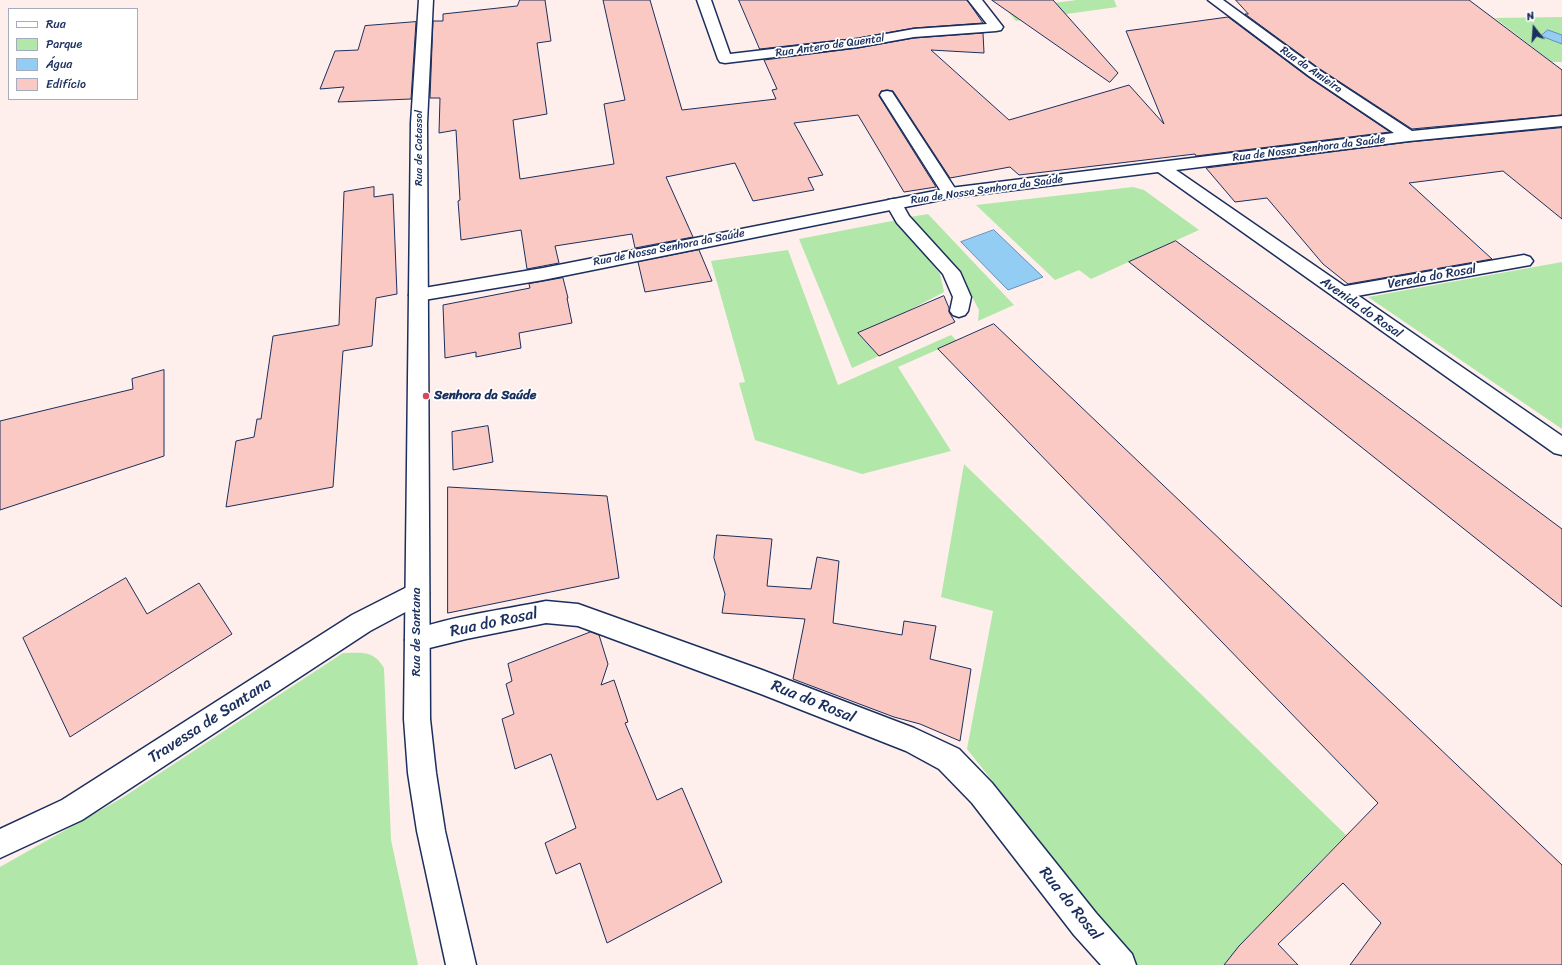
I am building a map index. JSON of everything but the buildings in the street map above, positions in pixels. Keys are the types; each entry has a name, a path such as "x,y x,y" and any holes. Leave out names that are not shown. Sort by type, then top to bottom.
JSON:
{"street":[{"name":"Rua de Catassol","path":"418,295 420,86 426,0"},
{"name":"Rua Antero de Quental","path":"704,0 725,59 858,43 914,33 996,27 975,0"},
{"name":"Rua da Amieira","path":"1215,0 1314,73 1409,136"},
{"name":"Rua de Nossa Senhora da Saúde","path":"418,295 543,274 950,193 1409,136 1562,121"},
{"name":"Avenida do Rosal","path":"1161,167 1562,447"},
{"name":"Rua de Santana","path":"418,295 417,719 422,773 431,831 461,965"},
{"name":"Travessa de Santana","path":"0,844 72,810 360,624 417,593"},
{"name":"Rua do Rosal","path":"417,640 466,628 546,612 578,615 762,682 914,741 949,759 960,769 982,793 1085,924 1120,965"}],"lane":[{"path":"888,95 950,193"},
{"path":"894,204 903,219 951,272 962,297 959,311"},
{"name":"Vereda do Rosal","path":"1340,293 1524,261"}],"green space":[{"path":"1077,0 1114,0 1117,7 1016,21 1006,9"},
{"path":"1562,17 1562,62 1552,62 1495,18"},
{"path":"1133,187 1144,190 1199,230 1091,279 1079,270 1055,280 976,205"},
{"path":"928,214 1014,305 978,321 979,310 958,270 910,217"},
{"path":"897,220 940,274 944,292 902,314 858,333 879,356 852,368 799,239"},
{"path":"788,250 838,385 951,335 957,341 898,367 951,451 862,474 755,440 739,383 745,382 711,261"},
{"path":"1562,262 1562,429 1368,297"},
{"path":"964,464 1346,835 1249,936 1224,965 1138,965 967,749 993,611 941,597"},
{"path":"343,653 362,653 371,655 380,662 384,668 391,840 418,965 0,965 0,867 122,798"}],"water":[{"path":"1548,30 1562,35 1562,44 1541,36"},
{"path":"994,230 1043,277 1008,290 961,242"}],"place":[{"name":"Senhora da Saúde","path":"426,396"}]}
